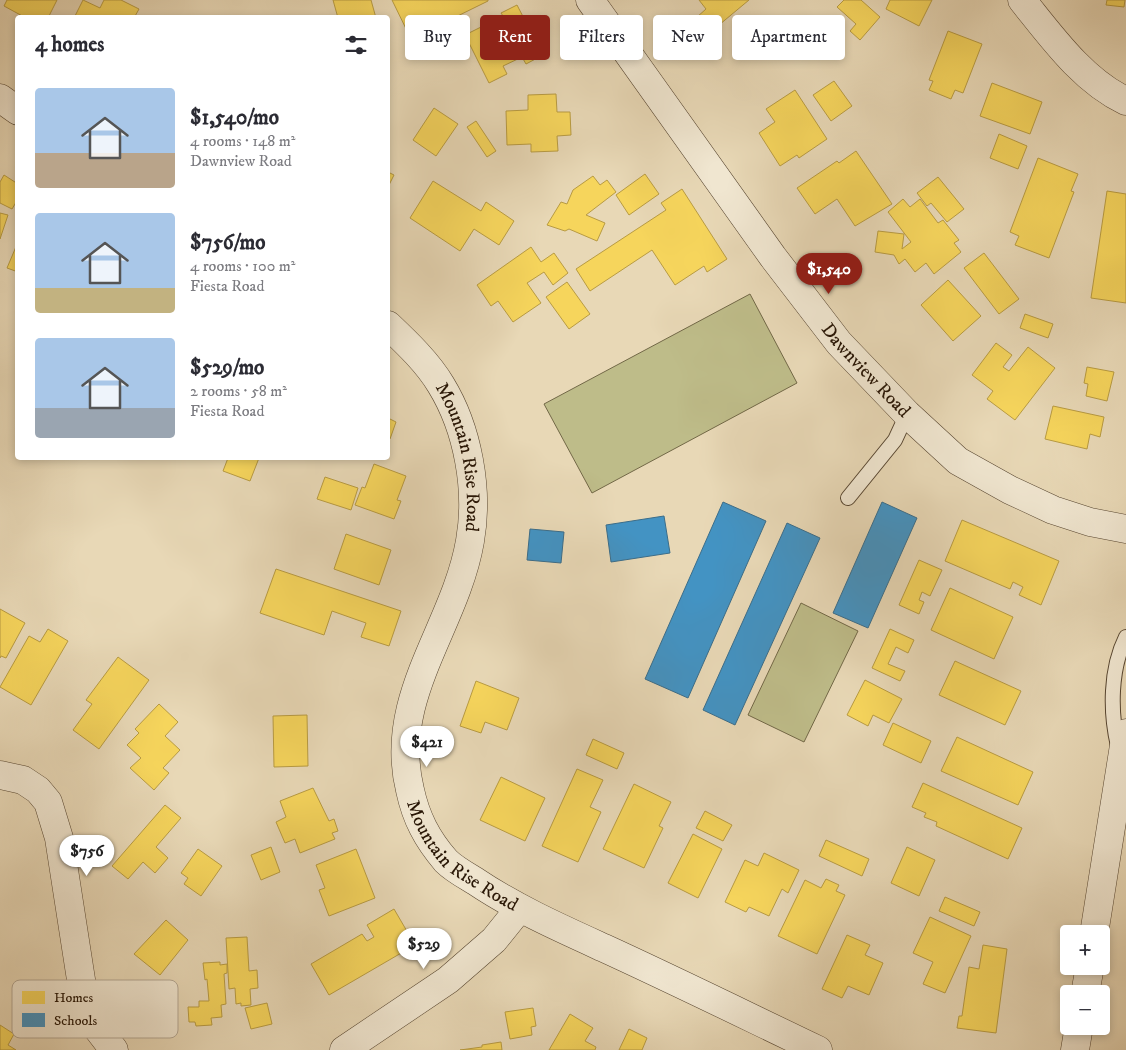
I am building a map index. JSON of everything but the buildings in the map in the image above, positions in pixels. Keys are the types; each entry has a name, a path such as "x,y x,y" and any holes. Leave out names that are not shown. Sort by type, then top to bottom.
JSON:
{"street":[{"name":"Dawnview Road","path":"590,0 773,257 839,342 907,414 958,461 1010,490 1053,510 1090,522 1126,529"},
{"path":"1022,0 1078,64 1097,82 1126,101"},
{"path":"0,98 15,110"},
{"name":"Mountain Rise Road","path":"390,327 425,364 440,384 453,407 464,439 472,489 470,540 452,601 416,684 405,732 407,779 421,827 448,863 520,909 818,1050"},
{"path":"1095,925 1126,733"},
{"path":"0,775 23,780 38,790 48,802 59,838 81,980"},
{"path":"344,1050 448,980 494,940 520,909"},
{"path":"1074,1050 1077,1035"},
{"path":"105,1038 114,1050"}],"lane":[{"path":"848,498 895,440 907,414"},
{"path":"1122,761 1112,722 1112,703 1119,660 1126,637"}],"shaded area":[{"path":"750,294 797,383 592,493 544,404"},
{"path":"801,603 858,631 804,742 748,715"}]}
